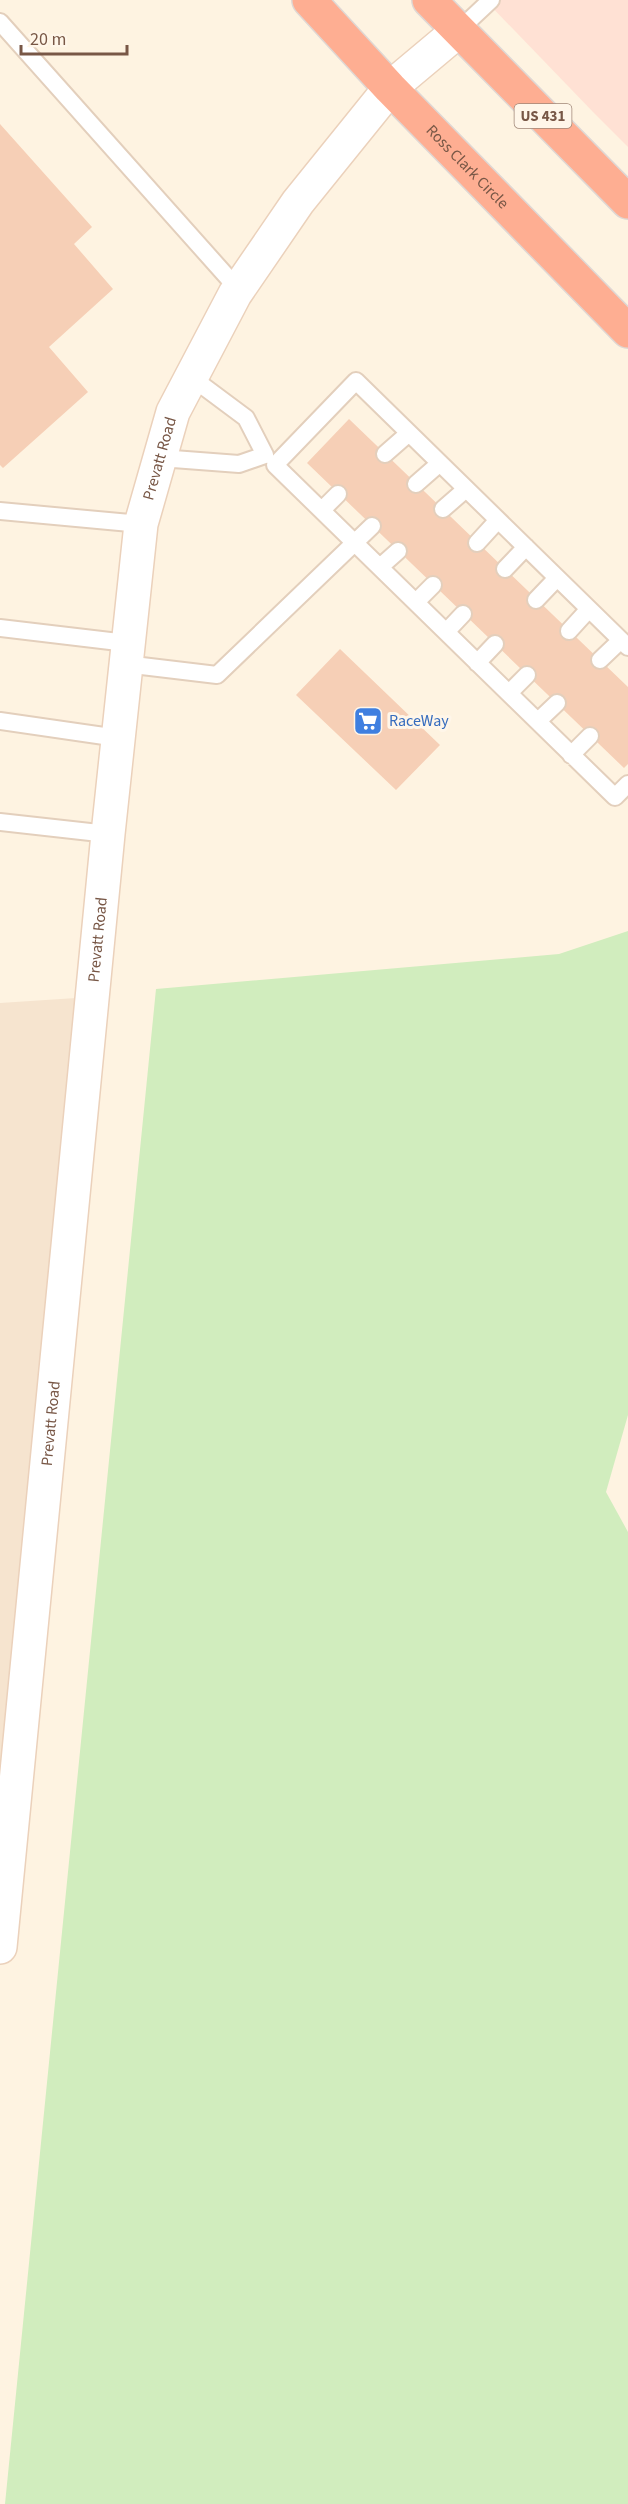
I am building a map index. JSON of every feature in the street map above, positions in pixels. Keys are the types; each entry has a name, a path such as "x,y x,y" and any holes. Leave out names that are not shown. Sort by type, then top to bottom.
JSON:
{"highway":[{"name":"Ross Clark Circle","path":"309,0 390,88 628,331"},
{"name":"US 431","path":"429,0 628,202"}],"street":[{"name":"Prevatt Road","path":"0,1947 108,834 141,524 174,412 238,289 298,202 390,88 458,31"}],"lane":[{"path":"458,31 490,0"},
{"path":"0,22 238,289"},
{"path":"191,377 246,418 270,460 615,797 628,784"},
{"path":"160,458 239,464 270,460 356,381 624,643 600,660"},
{"path":"385,454 409,433"},
{"path":"416,484 440,463"},
{"path":"443,509 466,489"},
{"path":"322,510 338,494"},
{"path":"0,511 141,524"},
{"path":"477,543 498,520"},
{"path":"0,628 217,675 372,526"},
{"path":"505,569 525,547"},
{"path":"380,567 398,551"},
{"path":"536,600 557,578"},
{"path":"416,602 433,585"},
{"path":"569,631 589,609"},
{"path":"446,632 463,614"},
{"path":"477,663 495,644"},
{"path":"509,693 527,675"},
{"path":"538,722 557,703"},
{"path":"0,721 118,738"},
{"path":"571,755 590,736"},
{"path":"0,822 108,834"}],"shaded area":[{"path":"485,0 628,0 628,147 594,113"},
{"path":"76,998 0,1811 0,1003"}],"green space":[{"path":"628,931 628,1415 606,1492 628,1532 628,2504 5,2504 156,989 559,954"}],"building":[{"path":"0,124 92,227 74,244 113,289 49,347 88,392 3,468 0,465"},
{"path":"349,419 628,687 628,764 624,768 307,463"},
{"path":"340,649 440,745 396,790 296,695"}],"place":[{"name":"RaceWay","path":"368,721"}]}
